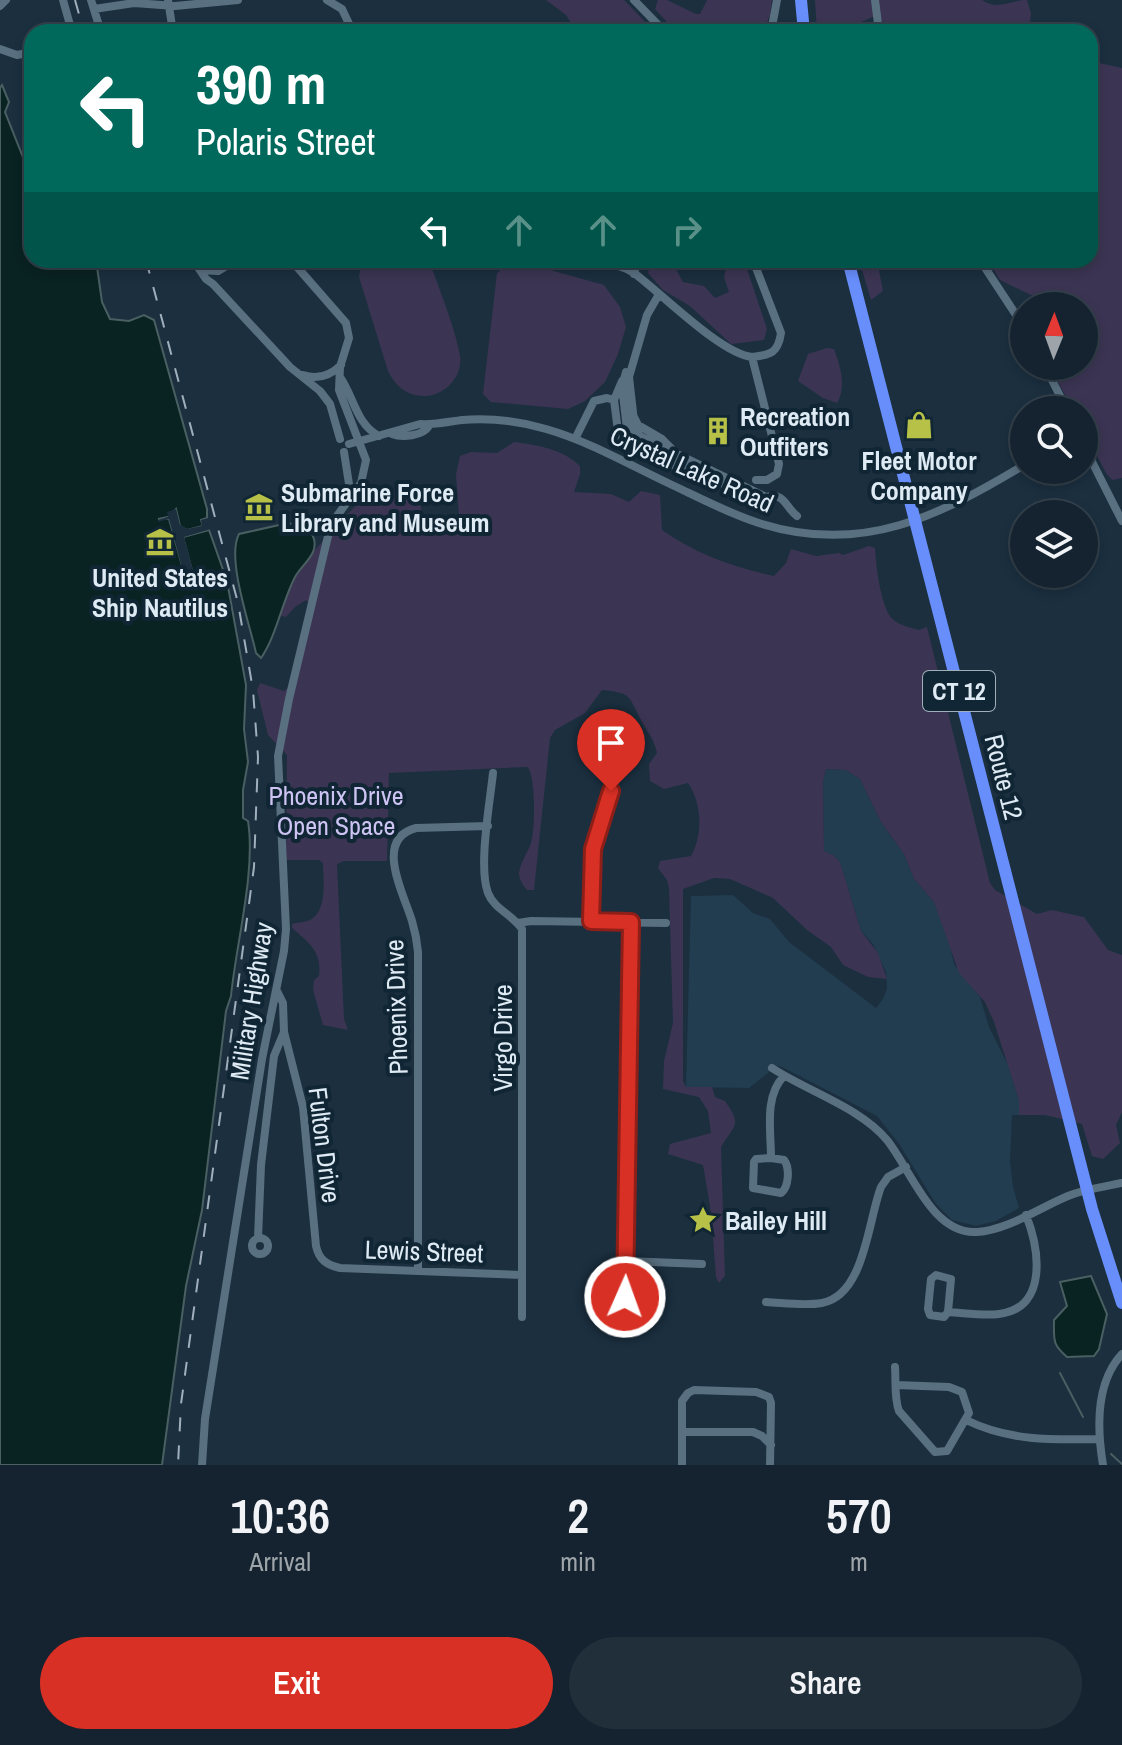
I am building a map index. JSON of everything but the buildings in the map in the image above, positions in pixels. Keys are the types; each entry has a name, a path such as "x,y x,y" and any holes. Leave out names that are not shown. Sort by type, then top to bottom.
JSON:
{"highway":[{"path":"801,0 803,24"},
{"name":"Route 12","path":"850,268 1087,1191 1122,1303"}],"street":[{"path":"0,6 6,0"},
{"path":"63,0 70,24"},
{"path":"98,24 92,4 238,0"},
{"path":"327,0 342,9 349,24"},
{"path":"634,0 657,24"},
{"path":"772,24 777,0"},
{"path":"875,0 878,24"},
{"path":"169,3 172,24"},
{"path":"0,49 11,55 24,54"},
{"path":"213,284 213,277 223,268"},
{"path":"298,268 346,323 348,346 341,364 341,398 360,441"},
{"path":"623,268 734,352 752,357 772,353 779,346 781,333 756,268"},
{"path":"634,274 635,268"},
{"path":"985,268 1010,306"},
{"path":"201,270 218,271"},
{"name":"Military Highway","path":"201,270 206,279 330,404 344,445 349,475 347,502"},
{"path":"658,296 647,315 629,377 633,427 637,434 766,497"},
{"path":"640,346 614,400 619,439 749,495 774,495 784,499 797,516"},
{"path":"752,357 779,464 777,474 767,480 756,480"},
{"path":"298,374 329,375 341,364"},
{"path":"624,376 622,386 630,435 685,464 766,497"},
{"path":"340,377 365,428 380,437"},
{"path":"619,388 622,431 641,451"},
{"path":"575,439 594,401 614,400"},
{"name":"Crystal Lake Road","path":"344,445 420,424 429,426 461,420 503,421 545,428 738,515 783,530 848,534 915,521 966,500 1010,473"},
{"name":"Military Highway","path":"202,1465 205,1419 218,1332 286,929 278,775 280,746 329,532 365,472 366,460 360,441"},
{"path":"1098,474 1122,521"},
{"path":"590,733 610,761 614,781 593,849 591,921"},
{"path":"493,773 485,863 487,892 492,901 518,923 666,923"},
{"name":"Phoenix Drive","path":"418,1271 418,952 412,923 394,871 394,849 407,831 432,826 488,826"},
{"path":"625,1297 631,922"},
{"name":"Virgo Drive","path":"518,923 522,929 522,1317"},
{"name":"Fulton Drive","path":"277,990 283,1003 284,1032 305,1119 316,1246 325,1263"},
{"path":"258,1238 261,1165 274,1056 284,1032 270,1020"},
{"path":"772,1068 870,1124 906,1167 937,1217 957,1230 981,1232 1087,1191 1122,1183"},
{"path":"771,1158 771,1097 784,1076"},
{"path":"771,1158 784,1160 787,1166 786,1186 781,1193 753,1188 754,1162 756,1159 771,1158"},
{"path":"766,1302 806,1305 825,1303 838,1297 857,1268 881,1187 888,1177 906,1167"},
{"path":"948,1312 1001,1314 1020,1305 1028,1297 1038,1268 1034,1239 1026,1215"},
{"path":"626,1261 702,1264"},
{"name":"Lewis Street","path":"325,1263 340,1268 522,1275"},
{"path":"936,1275 951,1279 948,1312 944,1317 930,1315 928,1309 931,1279 936,1275"},
{"path":"1103,1465 1099,1439 1105,1383 1109,1371 1122,1354"},
{"path":"895,1367 896,1385 899,1411 935,1452 947,1451 966,1420 968,1406 958,1389 896,1385"},
{"path":"682,1465 682,1401 694,1390 763,1393 771,1403 770,1465"},
{"path":"966,1420 1006,1436 1099,1439"},
{"path":"682,1432 753,1432 771,1445"}],"shaded area":[{"path":"2,85 9,102 5,112 24,160 24,268 97,268 102,302 110,319 129,321 144,315 154,320 207,509 207,518 201,520 203,526 187,530 180,526 176,509 168,517 158,519 169,519 183,569 172,572 193,574 183,537 209,530 227,581 246,685 244,729 248,762 243,790 243,818 248,821 250,841 247,885 231,996 226,1011 202,1210 186,1286 162,1465 0,1465"},
{"path":"288,523 309,528 314,548 295,577 261,658 256,653 240,592 236,545 239,534"},
{"path":"826,769 846,770 860,779 881,822 904,854 914,879 934,902 947,933 954,964 980,997 989,1027 1008,1065 1019,1100 1019,1115 1012,1115 1010,1161 1019,1208 996,1221 976,1226 952,1220 936,1204 899,1144 877,1116 782,1067 777,1066 749,1088 686,1087 691,896 733,895 753,913 770,919 789,942 876,1008 883,999 887,988 886,972 873,944 861,931 840,862 824,851 823,782"},
{"path":"1091,1276 1107,1314 1099,1349 1094,1356 1067,1357 1056,1345 1054,1337 1054,1320 1067,1306 1060,1282"}],"green space":[{"path":"546,0 624,0 647,24 572,24 566,15"},
{"path":"658,0 667,0 700,14 707,0 772,0 766,24 669,24 655,9"},
{"path":"815,0 982,0 998,5 1027,0 1031,13 1030,24 888,24 873,17 860,24 816,24"},
{"path":"1098,63 1122,68 1122,478 1112,480 1098,458 1098,396 1066,396 1057,380 1098,380 1098,292 1025,292 1000,280 993,268 1098,268"},
{"path":"361,268 432,268 460,356 455,379 444,390 422,396 410,394 397,385 388,371 359,277"},
{"path":"503,268 543,268 604,285 620,307 626,327 618,354 605,382 585,401 568,409 491,402 483,394 497,273"},
{"path":"649,268 675,268 683,282 704,286 715,298 729,292 724,277 726,268 747,268 767,329 764,340 731,344 690,306 663,290 648,273"},
{"path":"861,268 879,268 883,291 871,300"},
{"path":"834,349 840,369 842,390 837,403 823,398 798,381 808,354"},
{"name":"Phoenix Drive Open Space","path":"514,442 549,449 573,460 580,466 574,492 611,494 629,502 641,491 660,495 662,530 701,553 745,569 774,576 786,563 791,549 816,556 843,555 869,546 875,548 880,588 890,616 910,628 919,630 927,627 990,883 995,890 1037,914 1052,910 1084,917 1108,950 1122,955 1122,1112 1116,1125 1120,1143 1103,1159 1092,1156 1082,1124 1045,1115 1019,1115 1019,1100 994,1022 985,1002 959,973 934,902 914,879 904,854 881,822 860,779 846,770 826,769 823,782 824,851 840,862 861,931 878,953 887,979 868,977 843,965 831,947 807,930 773,898 730,879 714,878 683,889 683,1081 686,1087 712,1087 715,1097 725,1101 735,1121 721,1147 725,1276 719,1283 703,1165 668,1154 670,1144 711,1133 708,1111 699,1097 663,1089 664,1061 673,1023 669,889 667,880 658,868 660,861 691,856 698,839 698,809 688,783 664,789 650,781 649,764 657,753 654,743 627,696 611,691 602,690 585,713 555,730 550,738 534,890 527,890 519,873 531,843 533,827 534,793 528,767 389,773 387,861 344,861 337,864 344,1019 348,1030 323,1025 313,990 314,980 319,976 318,960 313,948 292,928 292,924 310,920 320,909 323,863 319,860 286,860 287,755 268,735 257,690 260,683 284,691 296,681 314,609 306,600 286,617 278,615 296,575 369,491 385,488 395,492 396,498 418,497 425,518 432,525 455,523 459,518 456,474 460,456 471,452 497,453"}],"pier":[{"path":"176,509 180,525 187,529 202,526 201,520 208,518 207,526 211,529 184,537 194,574 185,577 183,571 171,572 182,568 169,519 158,522 168,517 167,512"}],"waterway":[{"path":"1060,1373 1083,1417"},
{"path":"1111,1454 1122,1464"}],"railway":[{"path":"75,0 82,24"},
{"path":"148,268 238,603 253,690 258,757 254,867 181,1404 178,1465"}],"place":[{"name":"Fleet Motor Company","path":"919,425"},
{"name":"Recreation Outfiters","path":"718,431"},
{"name":"Submarine Force Library and Museum","path":"259,507"},
{"name":"United States Ship Nautilus","path":"160,542"},
{"name":"Bailey Hill","path":"703,1220"}],"route":[{"path":"611,791 597,830 591,861 591,921 631,922 625,1297"}]}
